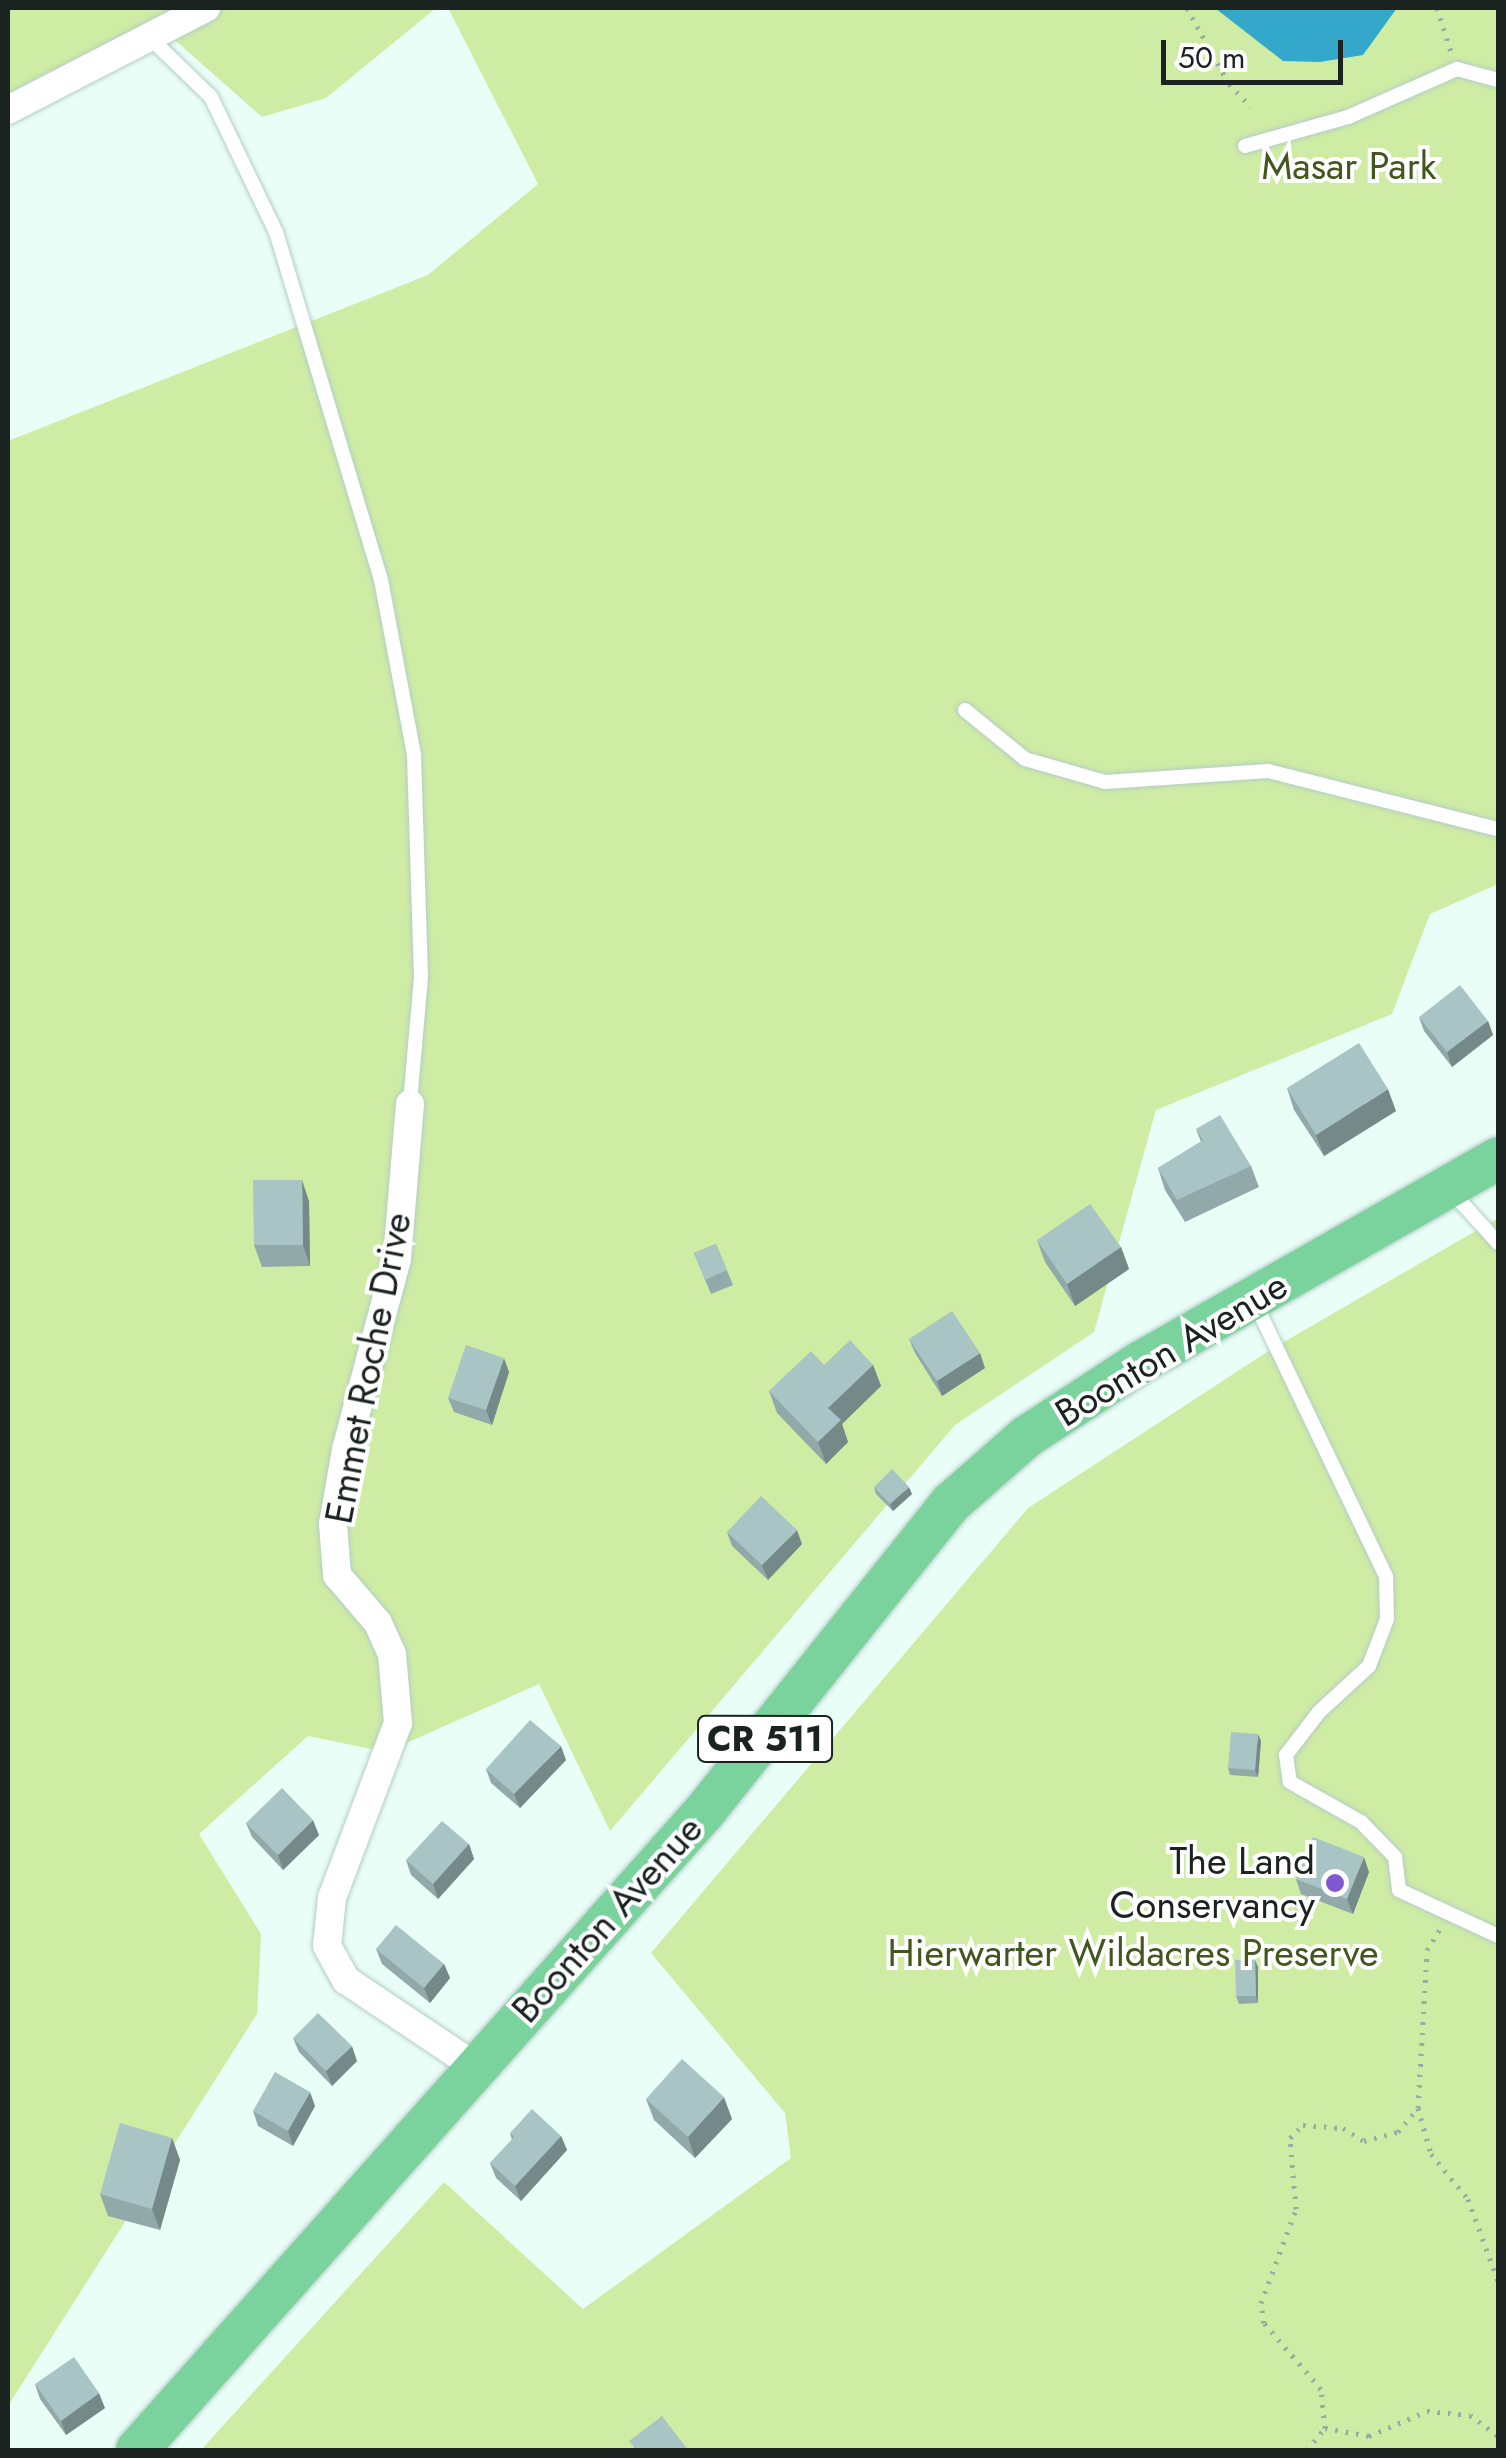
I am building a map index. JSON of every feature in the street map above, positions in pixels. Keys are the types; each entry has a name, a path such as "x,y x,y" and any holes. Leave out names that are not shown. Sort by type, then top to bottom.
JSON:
{"main road":[{"name":"Boonton Avenue","path":"137,2450 705,1811 951,1503 1026,1437 1252,1297 1498,1158"}],"street":[{"path":"8,110 206,8"},
{"name":"Emmet Roche Drive","path":"410,1104 397,1259 346,1450 333,1524 337,1576 378,1624 392,1654 398,1723 332,1898 328,1946 346,1980 476,2067"}],"lane":[{"path":"150,39 212,97 276,232 381,580 414,756 421,977 410,1104"},
{"path":"1245,146 1348,118 1456,69 1498,80"},
{"path":"966,710 1024,759 1105,782 1268,771 1498,829"},
{"path":"1447,1187 1498,1243"},
{"path":"1252,1297 1386,1576 1386,1619 1369,1666 1319,1712 1286,1755 1290,1782 1362,1822 1395,1857 1399,1890 1447,1918 1498,1936"}],"path":[{"path":"1186,8 1230,84 1251,106"},
{"path":"1437,8 1456,69"},
{"path":"1447,1918 1426,1950 1418,2108 1431,2154 1468,2200 1498,2281"},
{"path":"1307,2450 1325,2428 1321,2389 1264,2322 1261,2303 1296,2209 1290,2138 1303,2125 1342,2128 1364,2141 1398,2132 1418,2108"},
{"path":"1325,2428 1368,2436 1427,2411 1470,2415 1498,2436"}],"green space":[{"path":"8,8 436,8 326,98 262,117 168,34 8,106"},
{"name":"Masar Park","path":"448,8 1498,8 1498,884 1430,914 1392,1014 1156,1110 1094,1332 955,1425 610,1831 539,1684 386,1752 308,1736 199,1834 261,1934 257,2014 8,2406 8,441 428,275 538,184"},
{"name":"Hierwarter Wildacres Preserve","path":"1498,1218 1498,2450 201,2450 444,2182 583,2309 791,2158 785,2113 651,1953 1028,1508 1270,1350"}],"water":[{"path":"1215,8 1397,8 1363,55 1320,62 1283,61"}],"building":[{"path":"1460,985 1488,1021 1447,1052 1419,1017"},
{"path":"1359,1043 1388,1089 1316,1135 1287,1088"},
{"path":"1220,1115 1251,1166 1177,1200 1158,1168 1203,1140 1196,1129"},
{"path":"253,1180 302,1180 303,1245 254,1245"},
{"path":"1090,1204 1121,1247 1067,1284 1037,1240"},
{"path":"716,1244 727,1270 705,1280 694,1253"},
{"path":"952,1311 980,1353 937,1381 909,1339"},
{"path":"850,1340 873,1365 828,1408 841,1420 818,1442 769,1391 811,1351 824,1365"},
{"path":"466,1345 504,1358 486,1410 448,1398"},
{"path":"892,1469 909,1487 890,1504 874,1487"},
{"path":"761,1496 797,1530 762,1565 727,1532"},
{"path":"530,1720 561,1746 514,1794 486,1769"},
{"path":"1231,1732 1258,1734 1255,1770 1228,1768"},
{"path":"282,1788 313,1820 278,1855 246,1823"},
{"path":"442,1821 469,1844 433,1884 406,1860"},
{"path":"1313,1837 1364,1857 1347,1899 1296,1879"},
{"path":"396,1925 444,1964 424,1988 376,1949"},
{"path":"1235,1960 1255,1960 1256,1996 1236,1996"},
{"path":"318,2013 352,2046 326,2071 293,2038"},
{"path":"682,2059 724,2097 688,2137 646,2099"},
{"path":"275,2072 310,2092 288,2131 253,2111"},
{"path":"532,2109 561,2136 515,2186 490,2163"},
{"path":"120,2123 172,2138 152,2209 100,2194"},
{"path":"74,2357 99,2393 61,2421 35,2384"},
{"path":"662,2416 688,2450 636,2450 629,2441"}],"place":[{"name":"The Land Conservancy","path":"1335,1883"}]}
